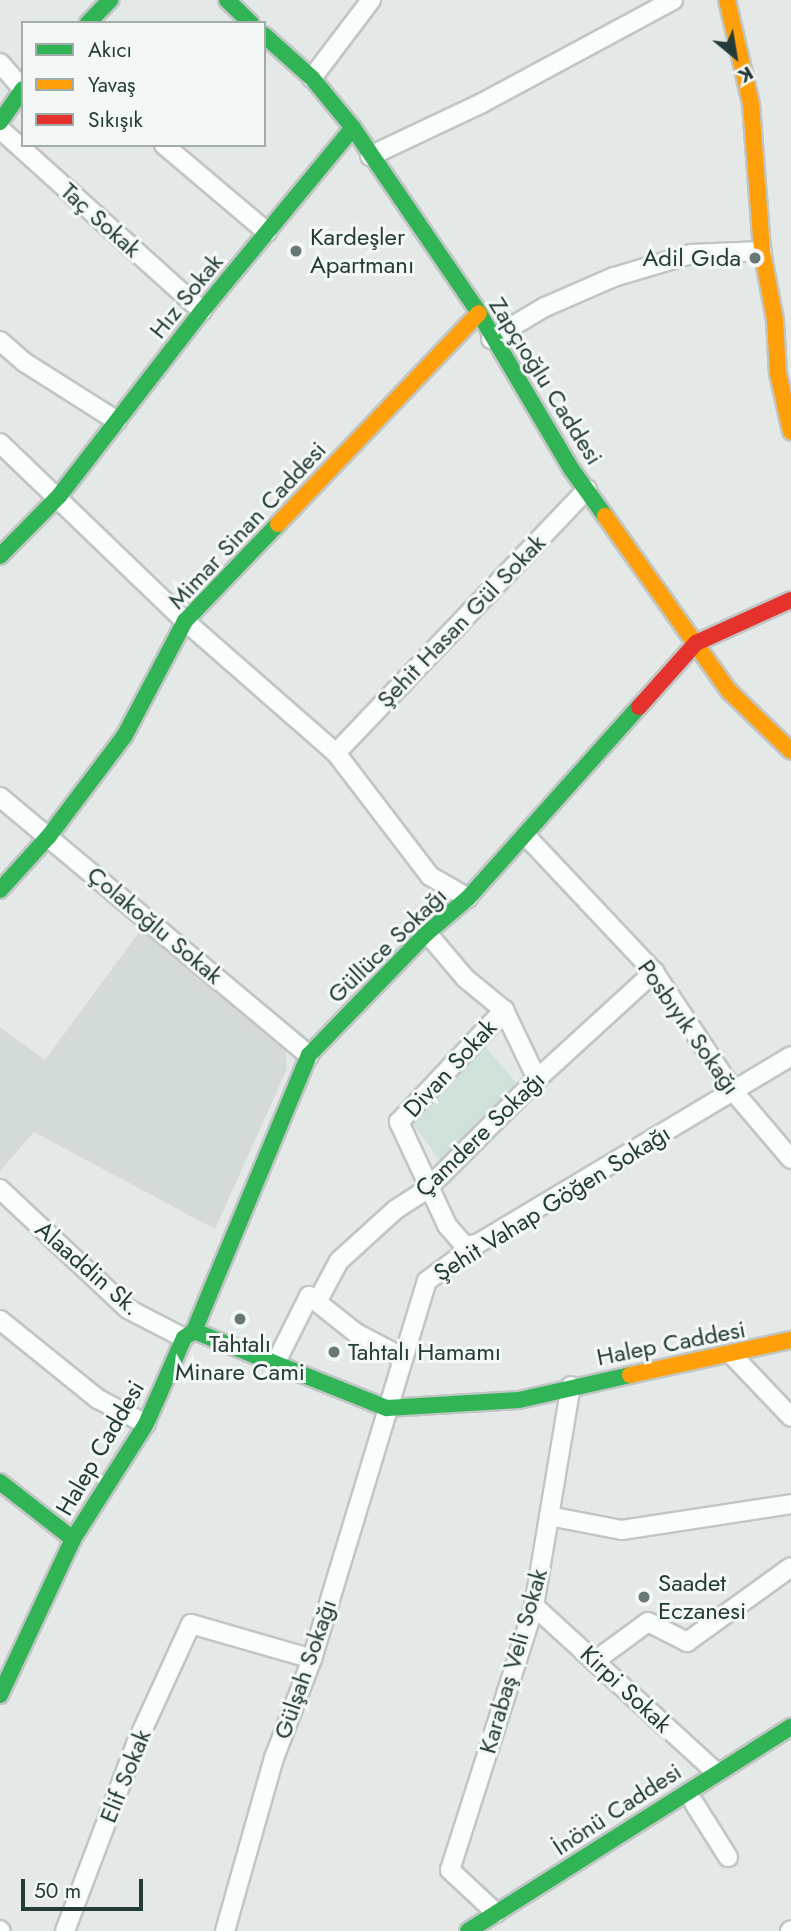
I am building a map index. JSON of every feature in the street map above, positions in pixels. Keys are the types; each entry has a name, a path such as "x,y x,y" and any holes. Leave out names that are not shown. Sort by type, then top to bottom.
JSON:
{"street":[{"path":"90,21 110,0"},
{"path":"227,0 249,21"},
{"path":"312,78 371,0"},
{"path":"727,0 751,104 760,179 762,251 783,321 778,373 791,432"},
{"path":"370,156 482,103 662,2"},
{"name":"Zapçıoğlu Caddesi","path":"266,37 312,78 352,128 479,313 491,339 587,489 729,691 791,751"},
{"path":"0,64 21,87"},
{"path":"0,122 21,92"},
{"name":"Hız Sokak","path":"0,556 60,496 202,311 352,128"},
{"name":"Taç Sokak","path":"0,129 202,311"},
{"path":"166,147 267,232"},
{"path":"491,339 545,307 614,277 691,254 762,251"},
{"name":"Mimar Sinan Caddesi","path":"0,890 49,836 133,722 185,621 479,313"},
{"path":"0,341 24,362 117,421"},
{"path":"0,443 60,496 185,621 336,753 430,876 468,898"},
{"name":"Şehit Hasan Gül Sokak","path":"336,753 587,489"},
{"path":"696,643 791,600"},
{"name":"Güllüce Sokağı","path":"189,1334 309,1055 427,933 468,898 696,643"},
{"name":"Çolakoğlu Sokak","path":"0,797 309,1055"},
{"name":"Posbıyık Sokağı","path":"526,836 654,972 734,1092 791,1159"},
{"name":"Divan Sokak","path":"427,933 465,978 504,1010 400,1122 427,1189"},
{"name":"Çamdere Sokağı","path":"275,1364 309,1296 317,1302 339,1261 395,1210 427,1189 537,1079 654,972"},
{"path":"504,1010 537,1079"},
{"name":"Şehit Vahap Göğen Sokağı","path":"387,1408 400,1356 426,1281 477,1244 791,1056"},
{"name":"Alaaddin Sk.","path":"0,1189 128,1309 189,1334"},
{"path":"427,1189 464,1247 477,1244"},
{"path":"317,1302 356,1333 400,1356"},
{"path":"0,1320 98,1399 146,1424"},
{"name":"Halep Caddesi","path":"1,1692 73,1539 146,1424 189,1334 387,1408 519,1400 570,1386 733,1356 791,1340"},
{"path":"733,1356 791,1418"},
{"name":"Karabaş Veli Sokak","path":"493,1922 450,1870 534,1606 570,1386"},
{"name":"Gülşah Sokağı","path":"225,1931 274,1758 312,1659 387,1408"},
{"path":"0,1482 73,1539"},
{"path":"549,1516 622,1530 791,1504"},
{"path":"596,1660 648,1622 687,1642 791,1567"},
{"name":"Kirpi Sokak","path":"534,1606 716,1772"},
{"name":"Elif Sokak","path":"65,1931 136,1744 191,1624 312,1659"},
{"name":"İnönü Caddesi","path":"493,1922 716,1772 791,1727"},
{"name":"İnönü Caddesi","path":"468,1931 493,1922 791,1742"},
{"path":"694,1803 728,1857"}],"shaded area":[{"path":"142,928 285,1045 287,1069 215,1229 34,1132 0,1171 0,1027 45,1060"}],"green space":[{"path":"482,1043 519,1086 444,1166 409,1119"}],"traffic: fast":[{"path":"90,21 110,0"},
{"path":"227,0 249,21"},
{"path":"266,37 312,78 353,128 479,313 572,470 605,516"},
{"path":"0,122 21,92"},
{"path":"0,556 59,496 202,311 353,128"},
{"path":"0,890 49,836 125,735 185,621 278,524"},
{"path":"194,1331 309,1055 427,933 468,898 639,707"},
{"path":"0,1695 73,1539 146,1424 184,1338 194,1331 387,1408 519,1400 630,1375"},
{"path":"0,1482 73,1539"},
{"path":"468,1931 791,1727"}],"traffic: slow":[{"path":"727,0 751,104 762,251 775,320 778,373 791,432"},
{"path":"278,524 479,313"},
{"path":"605,516 729,691 791,751"},
{"path":"630,1375 791,1340"}],"traffic: jam":[{"path":"639,707 696,643 791,600"}],"place":[{"name":"Kardeşler Apartmanı","path":"296,251"},
{"name":"Adil Gıda","path":"755,258"},
{"name":"Tahtalı Minare Cami","path":"240,1319"},
{"name":"Tahtalı Hamamı","path":"334,1352"},
{"name":"Saadet Eczanesi","path":"644,1597"}]}
